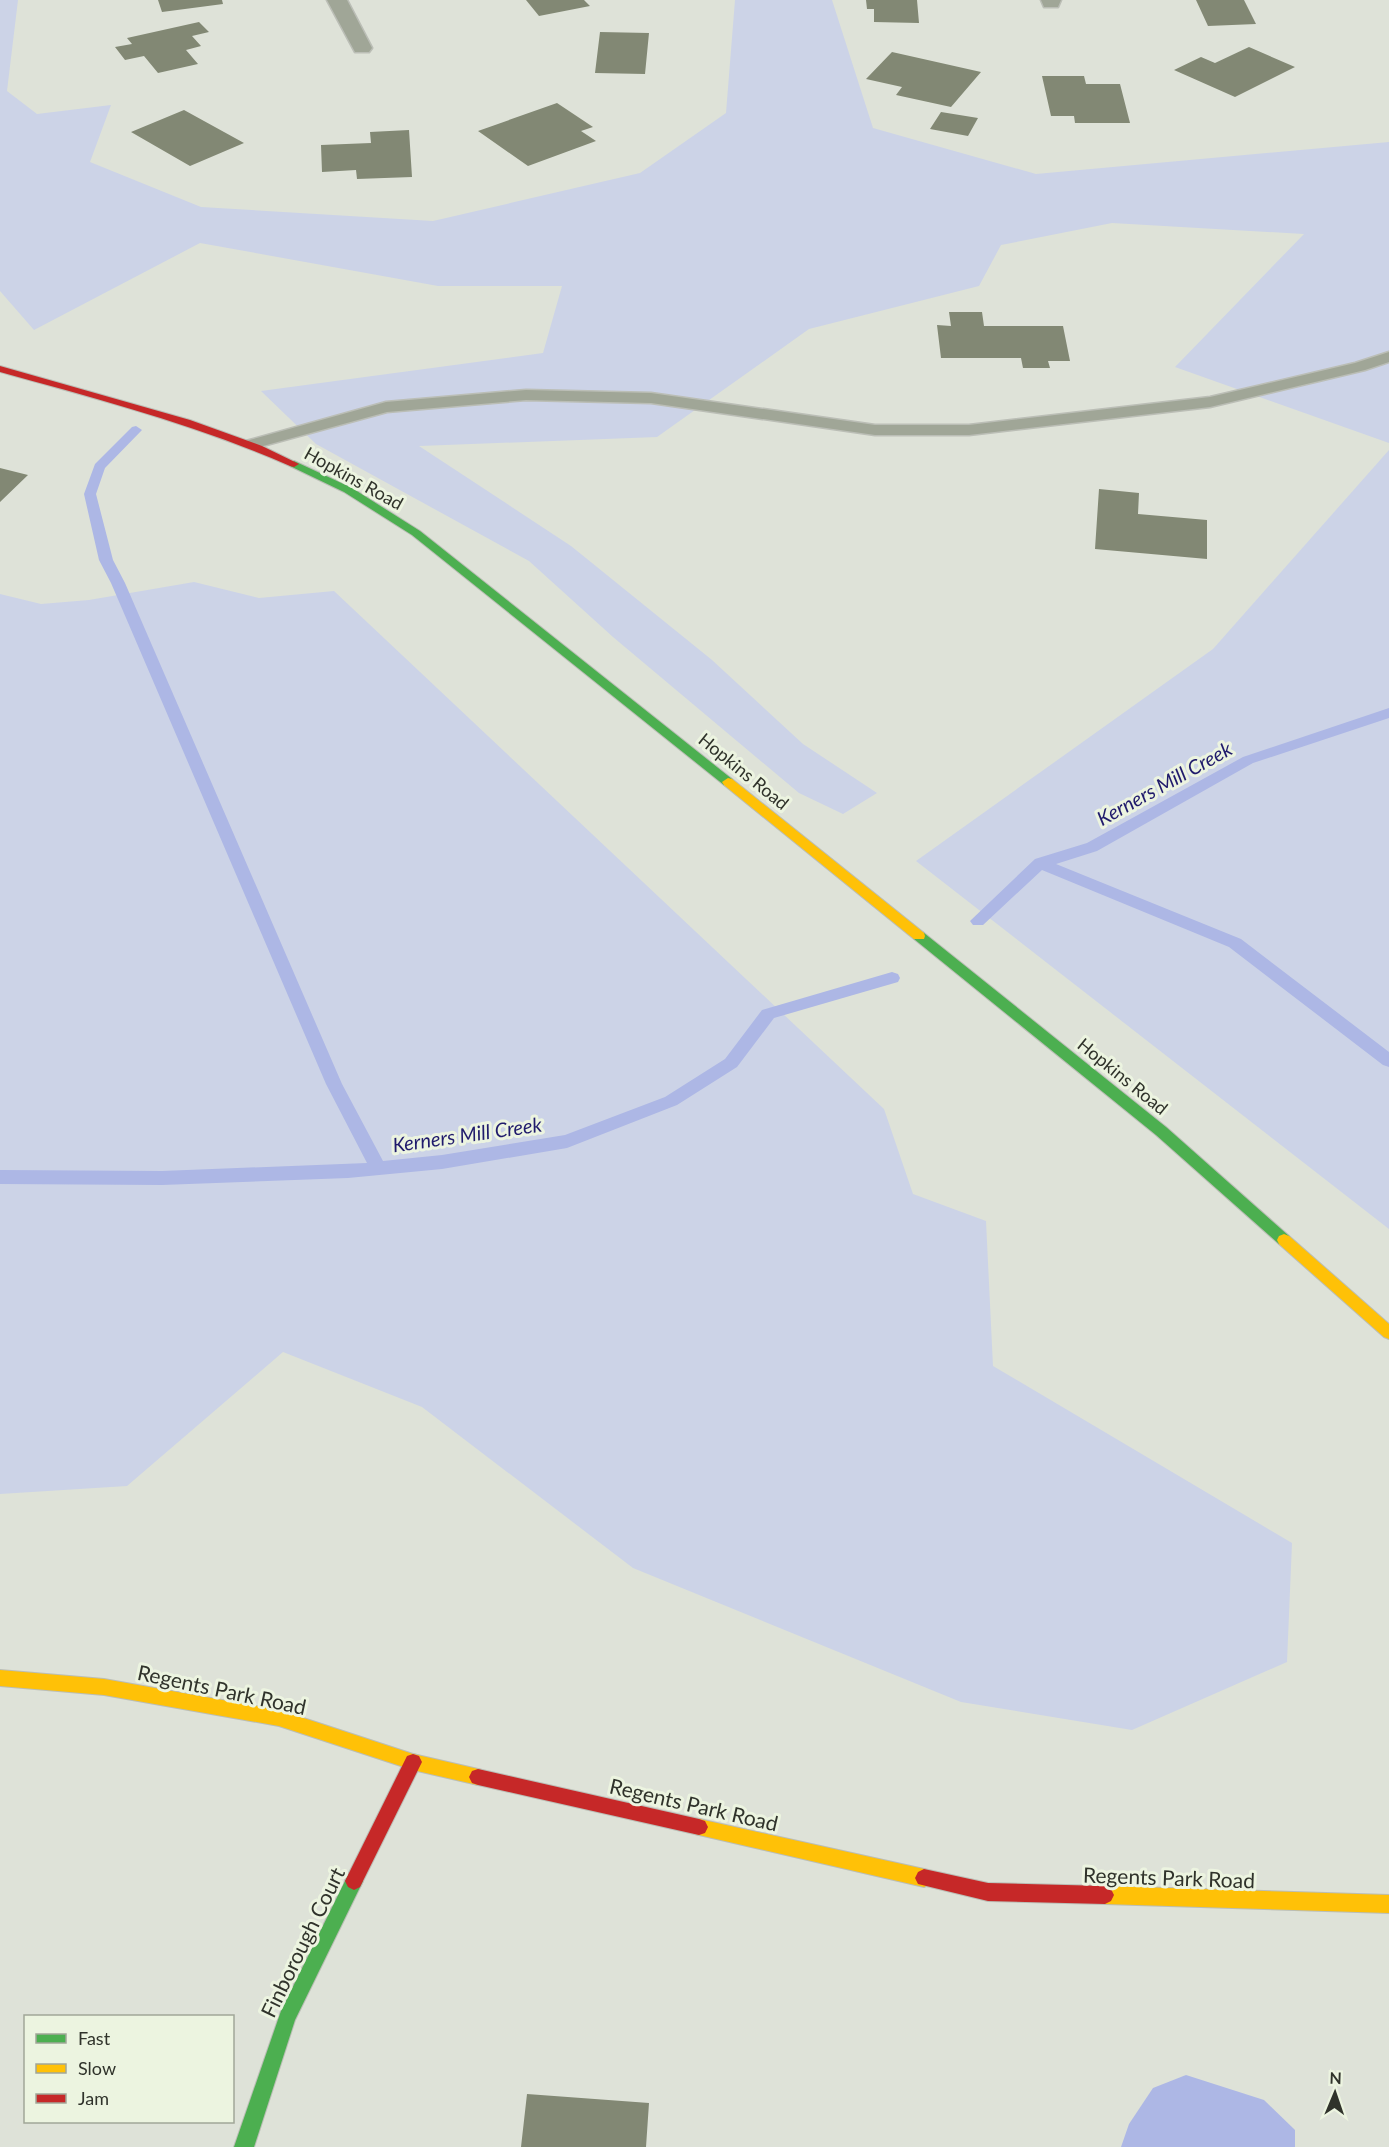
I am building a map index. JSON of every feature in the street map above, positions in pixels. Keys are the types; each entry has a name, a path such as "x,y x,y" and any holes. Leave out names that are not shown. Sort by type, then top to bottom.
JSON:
{"main road":[{"name":"Hopkins Road","path":"0,369 153,412 252,444 348,490 416,533 585,666 1161,1131 1389,1333"},
{"name":"Regents Park Road","path":"0,1678 104,1687 279,1718 413,1762 988,1892 1389,1905"},
{"name":"Finborough Court","path":"244,2147 287,2017 413,1762"}],"street":[{"path":"337,0 362,48"}],"lane":[{"path":"252,444 386,407 526,395 651,398 875,430 969,430 1210,402 1360,367 1389,357"}],"shaded area":[{"path":"0,0 18,0 7,91 37,114 111,105 90,162 201,207 433,221 640,173 726,113 735,0 832,0 873,128 1036,174 1389,142 1389,443 1175,367 1304,234 1112,223 1001,245 979,286 809,329 657,437 419,446 571,546 712,660 803,744 877,793 843,814 799,793 613,637 529,561 316,444 261,391 543,353 562,286 438,286 200,243 34,330 0,291"},
{"path":"1389,450 1389,1229 916,861 1213,649"},
{"path":"194,582 259,598 334,591 884,1109 913,1194 986,1221 993,1366 1292,1543 1287,1662 1132,1730 961,1702 633,1568 422,1407 283,1352 127,1486 0,1494 0,594 41,604 89,600"}],"water":[{"path":"1186,2075 1264,2100 1295,2130 1295,2147 1121,2147 1129,2124 1153,2088"}],"building":[{"path":"158,0 222,0 223,4 162,12"},
{"path":"526,0 584,0 590,6 539,16"},
{"path":"866,0 917,0 919,23 874,22 874,9 867,9"},
{"path":"1196,0 1244,0 1256,24 1208,26"},
{"path":"199,22 209,32 192,36 201,46 186,50 198,64 158,73 144,56 125,60 115,47 132,44 127,38"},
{"path":"600,32 649,33 645,74 595,73"},
{"path":"1249,47 1295,67 1235,97 1174,70 1201,57 1215,63"},
{"path":"892,52 981,72 951,107 896,95 902,87 866,79"},
{"path":"1042,76 1084,76 1086,84 1120,84 1130,123 1075,123 1074,116 1051,116"},
{"path":"557,103 593,127 581,131 596,141 528,166 478,131"},
{"path":"184,110 244,143 190,166 131,132"},
{"path":"941,112 978,118 968,136 930,129"},
{"path":"409,130 412,177 357,179 356,170 322,172 321,145 371,143 370,132"},
{"path":"949,312 982,312 984,326 1063,326 1070,361 1048,361 1050,368 1023,368 1021,358 941,358 937,325 951,326"},
{"path":"0,468 28,475 0,502"},
{"path":"1099,489 1139,493 1138,514 1207,520 1207,559 1095,549"},
{"path":"527,2094 649,2103 646,2147 521,2147"}],"waterway":[{"path":"136,430 99,467 90,494 106,560 118,583 334,1084 378,1168"},
{"name":"Kerners Mill Creek","path":"1040,863 1092,847 1248,760 1389,713"},
{"name":"Kerners Mill Creek","path":"978,921 1040,863"},
{"path":"1040,863 1235,943 1389,1061"},
{"name":"Kerners Mill Creek","path":"0,1177 162,1178 348,1171 442,1162 567,1141 671,1101 731,1063 768,1014 892,978"}],"traffic: fast":[{"path":"294,464 348,490 416,533 728,782"},
{"path":"919,936 1161,1131 1284,1240"},
{"path":"244,2147 287,2017 354,1881"}],"traffic: slow":[{"path":"728,782 919,936"},
{"path":"1284,1240 1389,1333"},
{"path":"0,1678 104,1687 279,1718 413,1762 478,1777"},
{"path":"699,1827 924,1878"},
{"path":"1105,1895 1389,1904"}],"traffic: jam":[{"path":"0,369 186,422 259,448 294,464"},
{"path":"354,1881 413,1762"},
{"path":"478,1777 699,1827"},
{"path":"924,1878 988,1892 1105,1895"}]}
